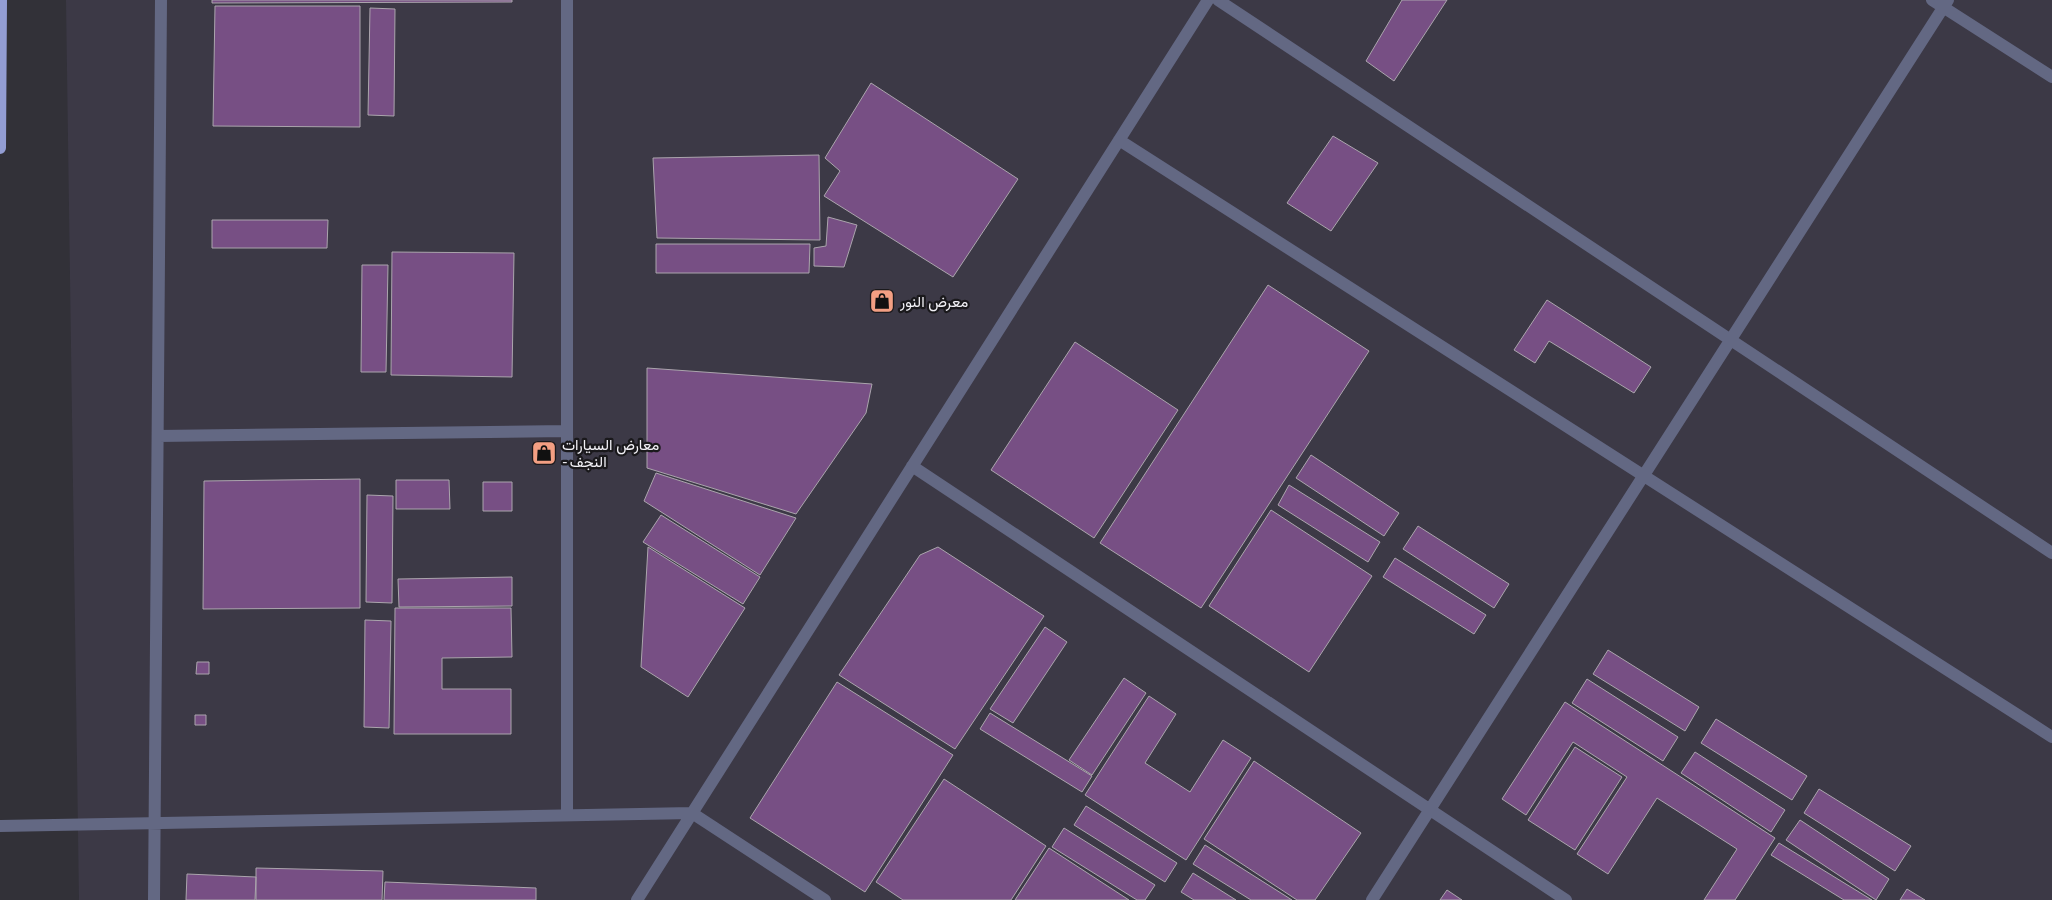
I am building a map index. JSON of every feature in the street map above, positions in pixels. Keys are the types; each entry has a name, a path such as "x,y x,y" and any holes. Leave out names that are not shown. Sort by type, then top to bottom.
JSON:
{"main road":[{"path":"0,0 0,148"}],"street":[{"path":"154,900 161,0"},
{"path":"567,0 567,815"},
{"path":"637,900 1208,0"},
{"path":"1218,0 2052,553"},
{"path":"1372,900 1731,340 1941,2 2052,77"},
{"path":"1120,140 2052,737"},
{"path":"158,436 567,431"},
{"path":"912,466 1566,900"},
{"path":"0,826 692,813 825,900"}],"shaded area":[{"path":"66,0 2052,0 2052,900 79,900"}],"building":[{"path":"212,0 512,0 512,2 212,3"},
{"path":"1402,0 1447,0 1394,81 1366,61"},
{"path":"215,6 360,6 360,127 213,126"},
{"path":"370,8 395,9 394,116 368,115"},
{"path":"871,83 1018,179 953,277 824,196 840,171 825,158"},
{"path":"1333,136 1378,163 1331,231 1287,203"},
{"path":"819,155 820,240 657,238 653,158"},
{"path":"828,217 857,225 844,267 814,266 814,248 826,246"},
{"path":"212,220 328,220 327,248 212,248"},
{"path":"656,244 810,244 809,273 656,273"},
{"path":"392,252 514,253 512,377 391,375"},
{"path":"362,265 388,265 386,372 361,372"},
{"path":"1268,285 1369,351 1201,608 1100,543"},
{"path":"1547,300 1651,367 1634,393 1549,341 1535,363 1514,350"},
{"path":"1075,342 1178,410 1094,538 991,470"},
{"path":"647,368 872,384 866,413 796,514 647,468"},
{"path":"1311,455 1399,513 1384,536 1296,478"},
{"path":"656,473 796,518 760,575 644,501"},
{"path":"360,479 360,608 203,609 204,481"},
{"path":"396,480 449,480 450,509 396,509"},
{"path":"483,482 512,482 512,511 483,511"},
{"path":"1289,485 1380,542 1368,562 1278,505"},
{"path":"367,495 393,496 392,603 366,602"},
{"path":"1271,510 1372,576 1309,672 1209,606"},
{"path":"661,515 760,577 743,604 643,542"},
{"path":"1418,526 1509,584 1494,608 1403,549"},
{"path":"648,547 745,608 688,697 641,667"},
{"path":"938,547 1044,616 955,749 839,675 920,555"},
{"path":"1395,558 1486,615 1474,634 1383,577"},
{"path":"512,577 512,606 399,607 398,579"},
{"path":"395,608 511,608 512,657 442,658 442,689 511,689 511,734 394,734"},
{"path":"365,620 391,621 389,728 364,727"},
{"path":"1045,627 1067,642 1013,723 990,709"},
{"path":"1608,650 1699,707 1685,731 1593,674"},
{"path":"197,662 209,662 209,674 196,674"},
{"path":"1124,678 1146,693 1092,775 1069,760"},
{"path":"1587,679 1678,737 1663,761 1572,703"},
{"path":"837,682 953,755 865,892 750,818"},
{"path":"1149,696 1176,714 1145,763 1190,792 1223,740 1251,758 1186,860 1085,795"},
{"path":"1565,702 1775,838 1735,900 1704,900 1737,849 1657,798 1608,874 1577,854 1627,777 1573,742 1526,815 1502,799"},
{"path":"990,713 1092,776 1082,792 980,729"},
{"path":"195,715 206,715 206,725 195,725"},
{"path":"1716,719 1807,776 1792,800 1701,743"},
{"path":"1575,747 1622,777 1575,850 1528,820"},
{"path":"1695,752 1785,810 1771,832 1681,773"},
{"path":"1254,761 1361,833 1315,900 1297,900 1204,839"},
{"path":"944,779 1046,846 1011,900 903,900 876,882"},
{"path":"1819,789 1911,846 1895,871 1804,813"},
{"path":"1086,806 1177,863 1165,882 1074,825"},
{"path":"1800,820 1889,879 1876,900 1786,840"},
{"path":"1064,828 1155,885 1145,900 1137,900 1052,847"},
{"path":"1779,843 1872,900 1844,900 1771,855"},
{"path":"1205,845 1292,900 1251,900 1193,864"},
{"path":"1049,848 1129,900 1015,900"},
{"path":"256,868 383,871 382,900 256,900"},
{"path":"1193,873 1236,900 1194,900 1181,892"},
{"path":"187,874 256,877 255,900 186,900"},
{"path":"385,882 536,888 536,900 384,900"},
{"path":"1907,889 1925,900 1900,900"},
{"path":"1447,890 1462,900 1440,900"}],"place":[{"name":"معرض النور","path":"882,301"},
{"name":"معارض السيارات - النجف","path":"544,453"}]}
